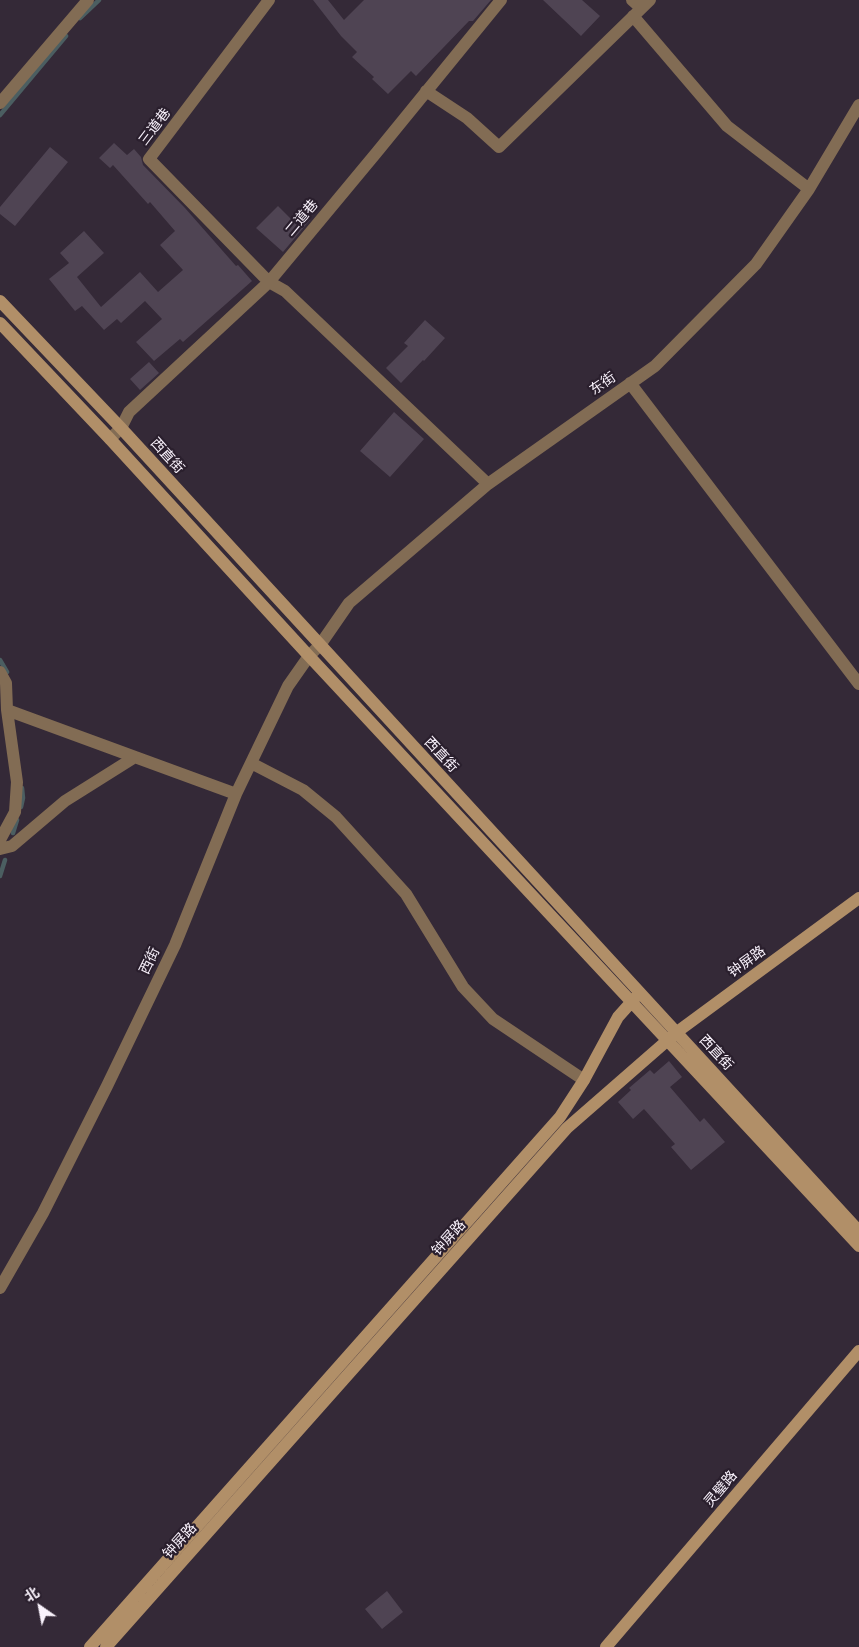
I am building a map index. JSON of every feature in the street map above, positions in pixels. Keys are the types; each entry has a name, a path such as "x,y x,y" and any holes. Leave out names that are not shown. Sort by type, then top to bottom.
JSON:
{"street":[{"path":"0,103 88,0"},
{"name":"三道巷","path":"269,0 149,159 269,282"},
{"name":"二道巷","path":"110,439 121,428 129,412 269,282 500,0"},
{"path":"426,91 467,118 499,147 639,6 727,126 809,189"},
{"name":"东街","path":"320,646 349,603 488,484 655,366 756,264 809,189 859,105"},
{"path":"269,282 285,291 488,484"},
{"name":"西直街","path":"0,301 121,428 859,1231"},
{"name":"西直街","path":"0,323 110,439 666,1041 859,1246"},
{"path":"630,383 859,684"},
{"name":"西街","path":"0,1288 43,1213 175,945 236,794 288,686 310,656 320,646"},
{"path":"0,672 6,682 7,710 17,782 16,812 0,840"},
{"path":"7,710 236,794"},
{"path":"0,849 12,846 65,801 135,757"},
{"path":"251,763 303,790 336,817 406,894 463,988 493,1019 584,1080"},
{"name":"钟屏路","path":"106,1647 566,1128 676,1032 859,898"},
{"name":"钟屏路","path":"90,1647 560,1117 584,1080 618,1017 640,992"},
{"name":"灵璧路","path":"606,1647 859,1351"}],"building":[{"path":"313,0 328,0 344,20 364,0 491,0 473,21 469,21 416,76 411,71 388,94 372,79 374,77 352,57 357,52 341,36"},
{"path":"543,0 582,0 600,16 581,36"},
{"path":"114,143 127,155 134,149 141,157 143,165 252,281 183,342 180,339 154,361 136,342 162,319 145,301 121,323 117,319 104,330 82,306 75,311 49,279 69,263 60,253 84,231 104,253 77,277 101,307 140,272 158,292 183,270 160,245 175,231 150,202 148,204 113,165 110,168 99,158"},
{"path":"50,147 68,162 15,226 0,214 0,207"},
{"path":"278,206 297,225 305,216 310,220 283,252 256,228"},
{"path":"425,320 445,338 401,383 386,368 408,346 404,343"},
{"path":"149,362 159,373 140,390 130,379"},
{"path":"394,412 424,439 390,477 360,451"},
{"path":"669,1061 682,1077 670,1087 700,1122 704,1118 725,1142 691,1170 671,1147 675,1144 644,1109 633,1119 618,1102 631,1090 629,1088 650,1070 654,1074"},
{"path":"387,1591 403,1612 382,1629 365,1609"}],"waterway":[{"path":"80,18 99,0"},
{"path":"0,115 66,36"},
{"path":"0,660 7,672"},
{"path":"21,807 23,798 22,788"},
{"path":"13,833 17,820"},
{"path":"0,876 5,860"}]}
